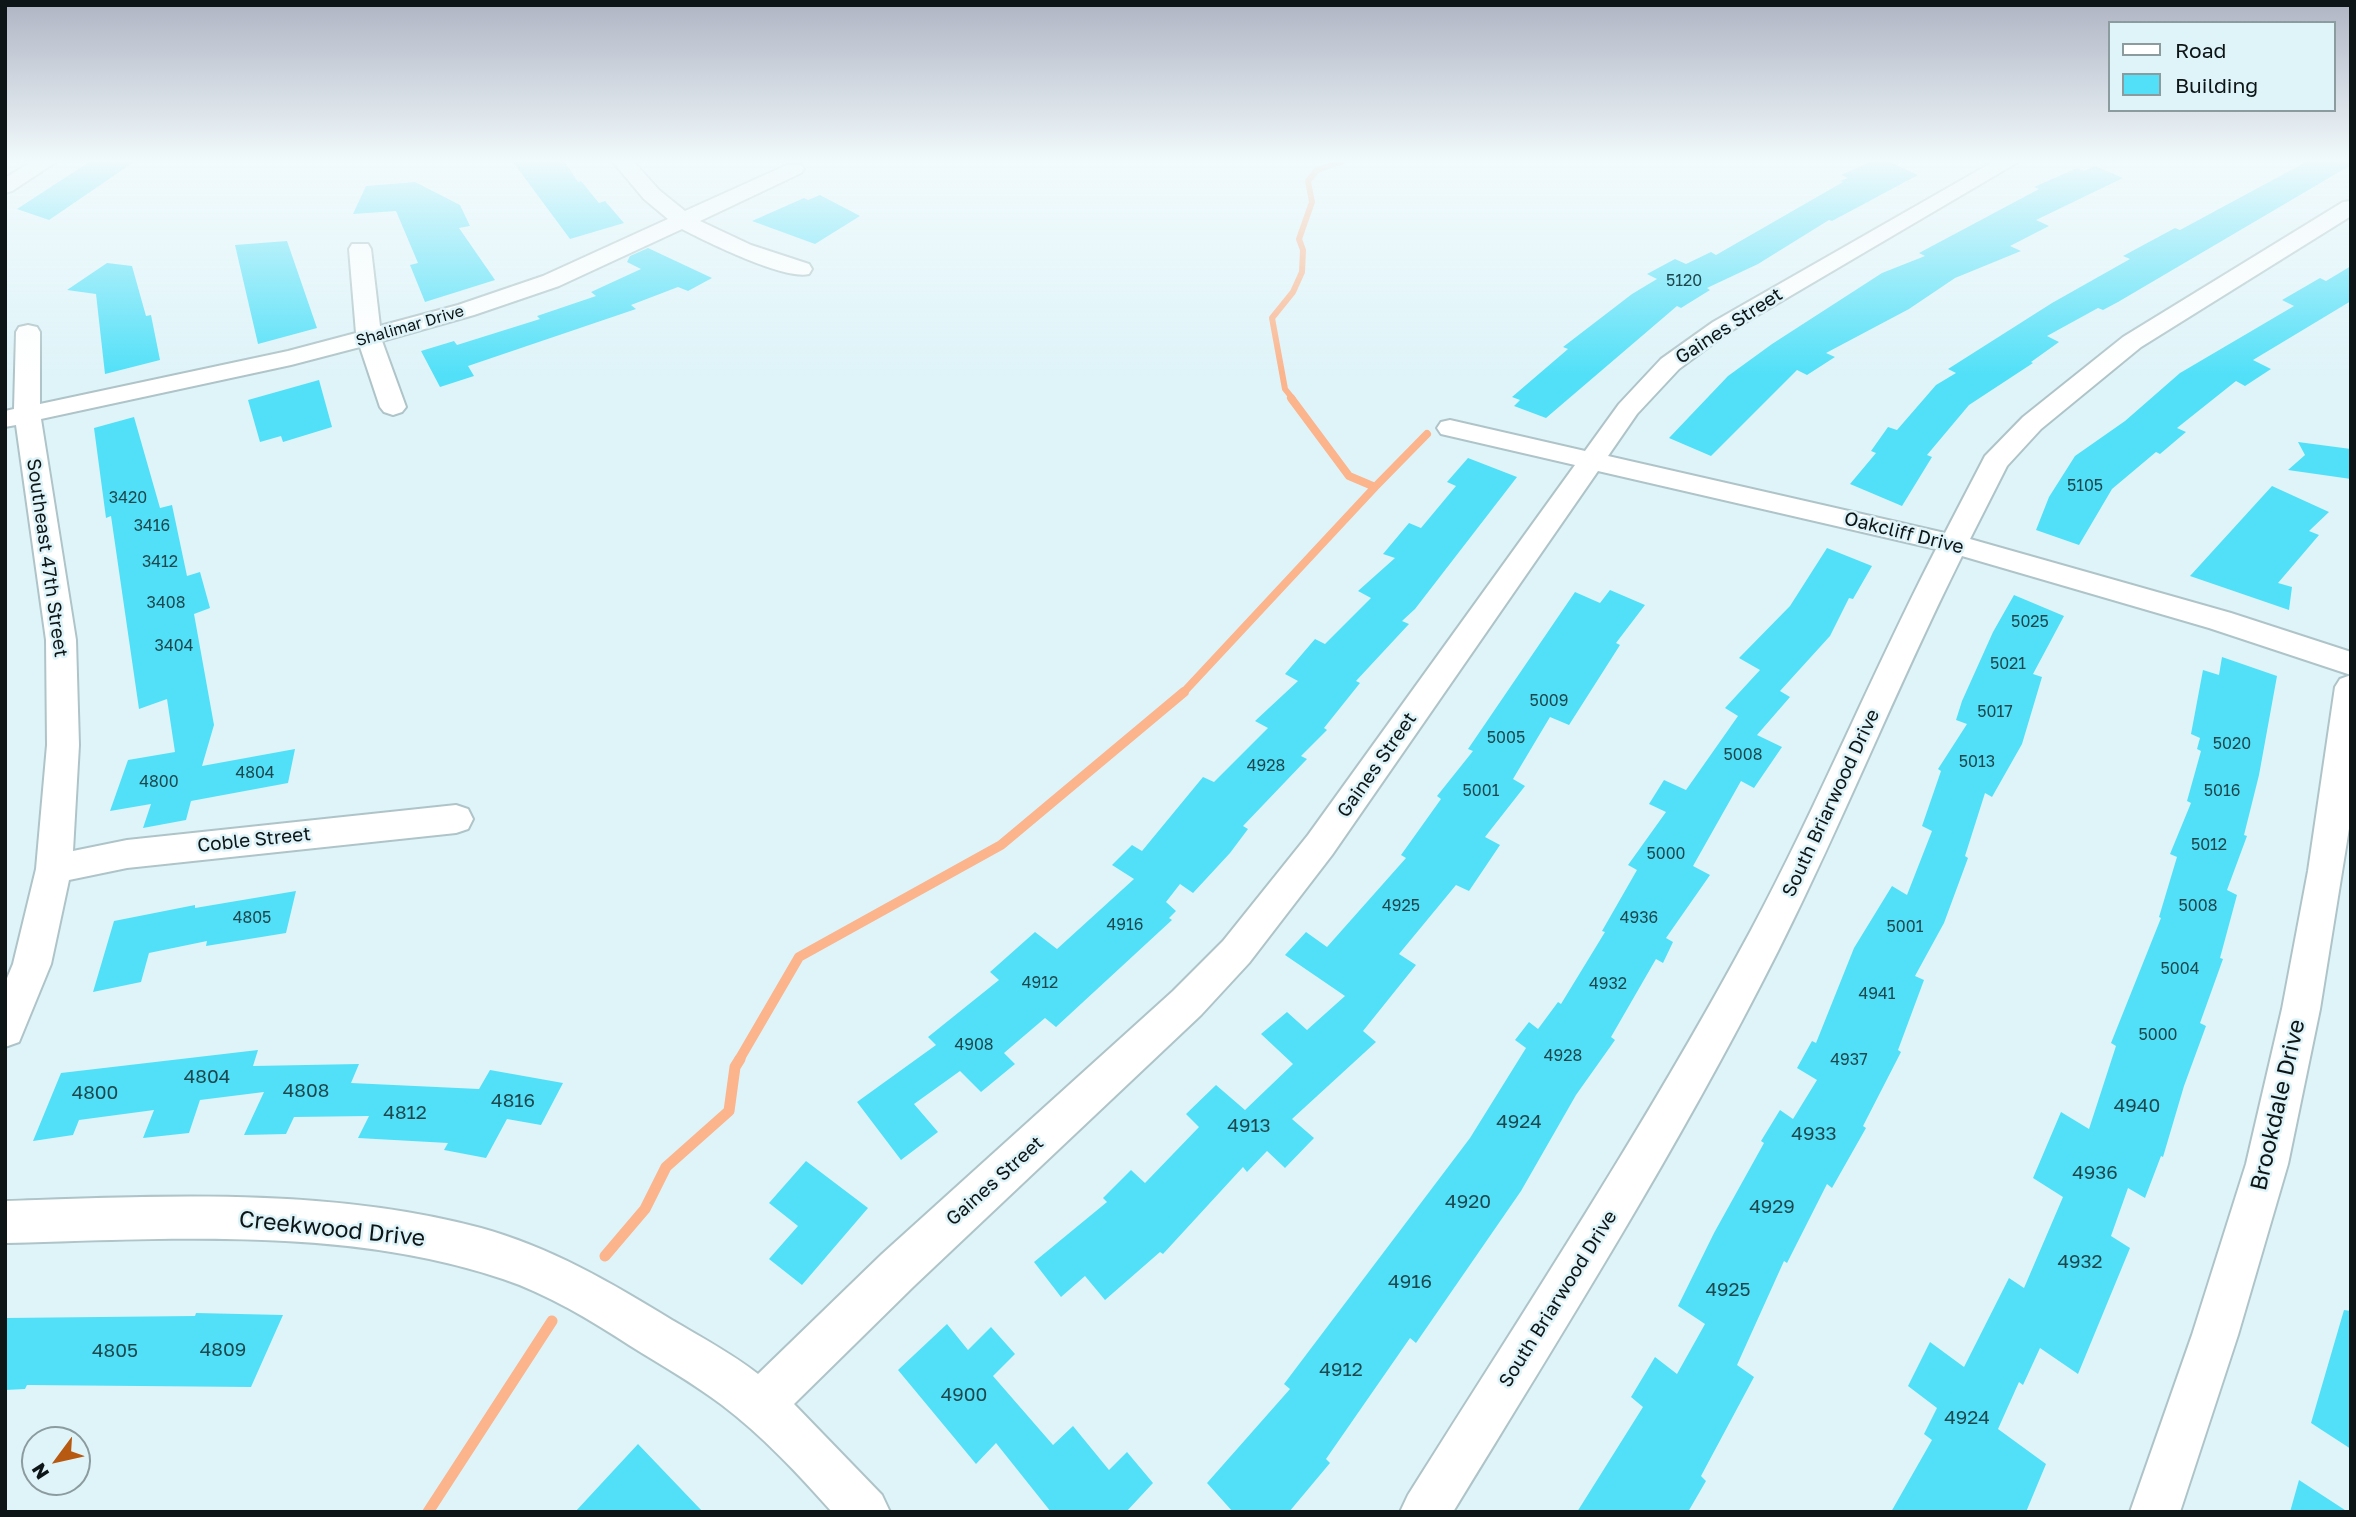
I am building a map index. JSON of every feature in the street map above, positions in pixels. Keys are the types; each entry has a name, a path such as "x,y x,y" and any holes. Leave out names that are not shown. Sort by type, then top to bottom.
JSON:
{"street":[{"name":"Shalimar Drive","path":"16,417 369,339 551,281 658,233"},
{"path":"707,233 741,250 801,269"},
{"name":"Gaines Street","path":"760,1404 898,1269 1187,1003 1236,953 1320,845 1642,393 1696,344 1885,233"},
{"name":"South Briarwood Drive","path":"1425,1512 1623,1194 1688,1083 1765,940 1953,544 1996,462 2032,423 2132,342 2309,233"},
{"path":"360,248 369,339 393,407"},
{"name":"Southeast 47th Street","path":"5,1030 32,964 54,869 63,745 61,640 16,417 28,332"},
{"name":"Oakcliff Drive","path":"1450,428 1953,544 2206,616 2351,664"},
{"name":"Brookdale Drive","path":"2155,1512 2215,1335 2267,1164 2301,1009 2326,871 2351,687"},
{"name":"Coble Street","path":"54,869 127,854 456,819"},
{"name":"Creekwood Drive","path":"5,1222 260,1217 368,1228 481,1250 538,1271 612,1308 691,1356 760,1404 810,1450 865,1512"}],"building":[{"path":"405,233 462,233 495,280 425,302 410,265 418,263"},
{"path":"565,233 591,233 570,239"},
{"path":"784,233 833,233 815,244"},
{"path":"1755,233 1808,233 1758,264 1707,288 1710,290 1681,308 1677,306 1546,418 1514,406 1520,400 1512,397 1568,349 1563,347 1632,294 1657,279 1647,274 1675,259 1686,264 1711,252 1716,255"},
{"path":"1957,233 2036,233 2010,246 2021,251 1955,278 1909,309 1826,353 1835,357 1807,375 1797,370 1711,456 1669,438 1728,376 1772,344 1882,273 1925,256 1919,253"},
{"path":"2166,233 2236,233 2118,302 2103,310 2098,308 2047,336 2059,342 2031,362 2033,363 1969,405 1927,455 1932,457 1902,506 1850,484 1876,453 1871,451 1888,427 1897,430 1936,385 1956,373 1948,369 2052,303 2130,259 2123,256"},
{"path":"287,241 317,328 258,344 235,245"},
{"path":"648,248 712,278 688,291 678,287 631,305 636,309 468,366 474,376 440,387 421,351 454,341 457,345 540,319 537,316 596,296 591,292 641,269 627,262 630,256"},
{"path":"107,263 132,266 146,316 151,315 160,360 105,374 96,294 67,290"},
{"path":"2351,266 2351,301 2253,360 2271,369 2245,386 2236,381 2177,428 2186,432 2160,454 2156,452 2112,489 2079,545 2036,530 2049,497 2075,456 2125,421 2180,373 2294,306 2282,300 2320,278 2326,281"},
{"path":"319,380 332,427 283,442 281,436 260,442 248,400"},
{"path":"134,417 160,508 172,505 187,576 200,572 210,608 194,614 214,725 202,766 295,749 288,783 191,801 186,820 143,828 151,804 110,811 128,760 175,752 167,699 139,709 111,516 106,518 94,428"},
{"path":"2298,442 2351,449 2351,479 2288,470 2305,455"},
{"path":"1468,458 1517,477 1415,609 1402,621 1409,624 1356,681 1360,683 1324,728 1327,730 1301,756 1307,759 1243,826 1248,829 1193,893 1180,884 1166,902 1176,911 1169,918 1172,920 1056,1027 1045,1018 1004,1053 1015,1064 981,1092 960,1071 914,1104 938,1132 901,1160 857,1102 936,1045 928,1037 999,980 990,972 1035,932 1057,949 1134,879 1112,865 1132,845 1142,851 1203,777 1214,782 1268,728 1255,721 1298,681 1285,674 1315,639 1325,644 1371,598 1358,591 1395,558 1383,554 1409,523 1421,528 1456,486 1447,482"},
{"path":"2272,486 2329,512 2309,531 2319,535 2278,583 2292,587 2289,610 2190,576"},
{"path":"1827,548 1872,566 1853,599 1849,598 1830,636 1780,691 1790,697 1757,735 1782,747 1754,788 1741,781 1693,866 1710,875 1666,938 1673,942 1663,963 1656,959 1611,1037 1615,1040 1576,1095 1521,1191 1416,1343 1410,1338 1326,1459 1330,1463 1289,1512 1233,1512 1207,1483 1290,1389 1284,1384 1470,1138 1526,1048 1515,1040 1529,1022 1538,1029 1558,1002 1561,1004 1605,932 1602,931 1637,870 1628,865 1666,812 1649,804 1664,780 1686,790 1738,716 1725,708 1760,670 1739,658 1790,606"},
{"path":"1610,590 1645,605 1616,643 1620,645 1569,725 1550,717 1513,779 1525,786 1485,837 1500,845 1469,891 1456,885 1399,954 1416,965 1363,1031 1376,1042 1292,1119 1314,1138 1285,1168 1267,1151 1247,1172 1243,1167 1163,1254 1160,1252 1105,1300 1085,1276 1061,1297 1034,1262 1107,1202 1103,1198 1131,1170 1145,1183 1199,1127 1186,1114 1216,1085 1245,1110 1293,1064 1261,1034 1287,1012 1307,1030 1345,996 1285,955 1306,932 1327,947 1406,858 1401,855 1441,799 1437,796 1473,751 1468,749 1575,592 1600,603"},
{"path":"2014,595 2064,616 2033,674 2042,677 2022,744 1992,797 1985,793 1965,856 1968,858 1944,923 1915,976 1924,980 1898,1050 1901,1052 1863,1126 1866,1128 1832,1188 1827,1184 1787,1263 1784,1261 1737,1365 1754,1377 1701,1476 1706,1481 1688,1512 1577,1512 1643,1407 1631,1397 1655,1357 1677,1374 1705,1324 1678,1306 1714,1233 1764,1143 1761,1141 1780,1110 1793,1119 1817,1080 1797,1068 1812,1041 1816,1043 1854,948 1892,886 1907,895 1932,831 1922,826 1941,771 1938,769 1967,724 1956,720 1962,701 1993,632"},
{"path":"2222,657 2277,676 2259,775 2244,835 2247,836 2227,890 2237,895 2220,958 2223,959 2200,1023 2206,1026 2184,1086 2163,1157 2161,1156 2145,1198 2128,1188 2111,1236 2130,1248 2078,1374 2040,1348 2023,1385 2019,1382 1998,1429 2046,1464 2026,1512 1891,1512 1932,1440 1924,1434 1937,1408 1908,1386 1930,1342 1964,1367 2009,1278 2024,1288 2063,1197 2033,1178 2061,1112 2089,1129 2116,1046 2111,1043 2161,918 2159,917 2177,857 2170,854 2191,803 2187,801 2201,751 2197,749 2200,738 2191,734 2203,670 2219,675"},
{"path":"296,891 286,933 206,946 207,941 149,953 141,982 93,992 114,921 195,905 195,908"},
{"path":"258,1050 253,1066 359,1064 351,1083 479,1089 490,1070 563,1083 541,1125 507,1119 486,1158 444,1150 448,1143 358,1138 369,1116 294,1117 286,1134 244,1135 264,1092 200,1100 189,1133 143,1138 154,1110 79,1120 73,1135 33,1141 61,1073"},
{"path":"806,1161 868,1208 802,1285 769,1259 798,1226 769,1203"},
{"path":"2344,1310 2351,1311 2351,1449 2311,1423"},
{"path":"196,1313 283,1315 251,1387 27,1385 25,1389 5,1390 5,1318 195,1316"},
{"path":"947,1324 968,1350 991,1327 1015,1354 993,1376 1053,1445 1073,1426 1109,1470 1127,1452 1153,1483 1126,1512 1051,1512 996,1443 976,1464 898,1370"},
{"path":"638,1444 703,1512 575,1512"},
{"path":"2299,1480 2348,1512 2290,1512"}],"waterway":[{"path":"1293,399 1285,389 1272,318 1293,292 1302,272 1303,250 1299,239 1301,233"},
{"path":"1291,398 1349,476 1375,487"},
{"path":"1375,487 1427,434"},
{"path":"1183,693 1375,487"},
{"path":"739,1060 799,957 1001,845 1183,693"},
{"path":"605,1256 645,1209 666,1167 729,1111 735,1067 740,1059"},
{"path":"428,1512 552,1321"}]}
